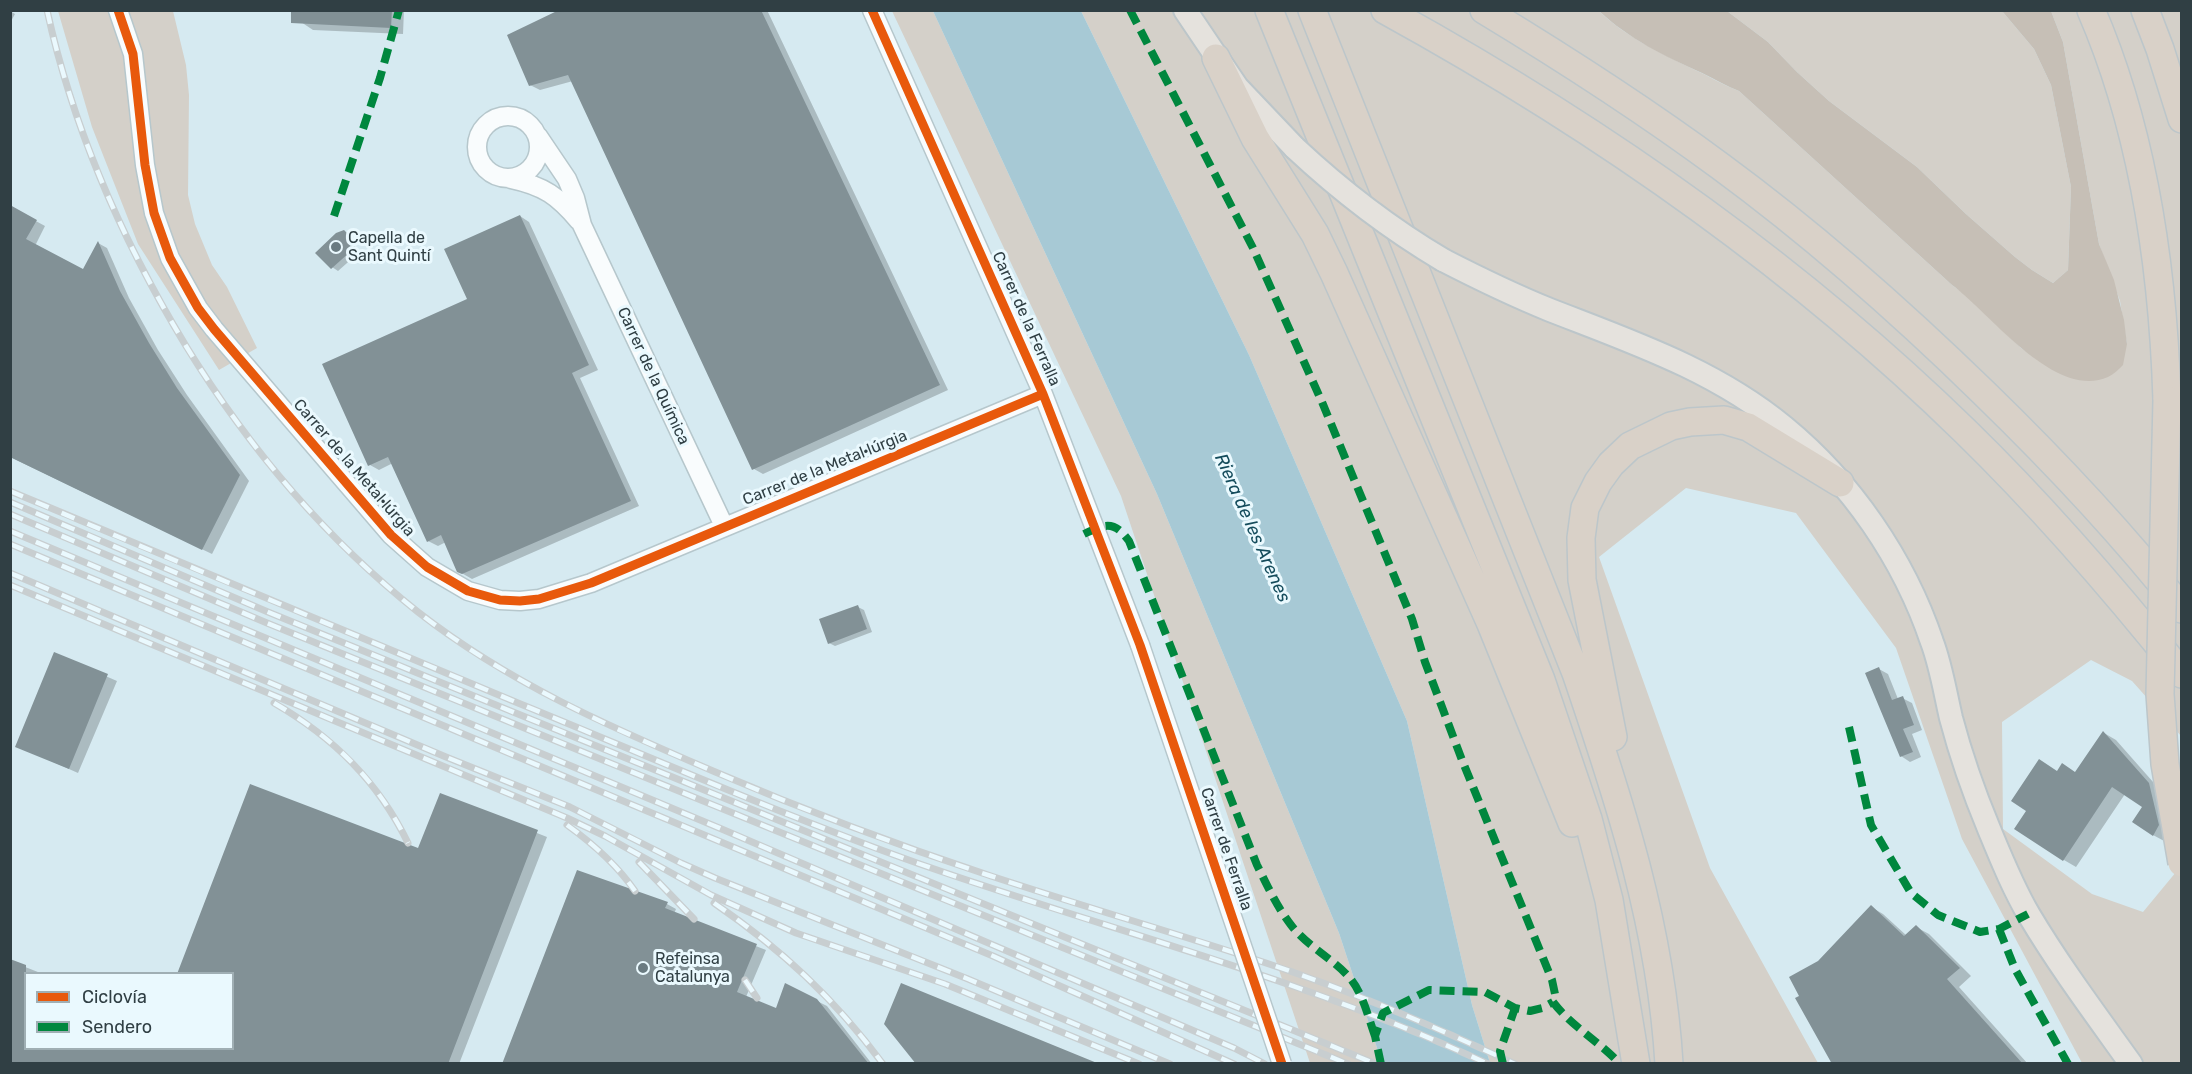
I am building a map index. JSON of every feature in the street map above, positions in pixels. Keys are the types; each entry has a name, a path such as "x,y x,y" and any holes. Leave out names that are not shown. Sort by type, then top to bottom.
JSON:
{"highway":[{"path":"1269,10 1537,670 1580,820 1609,900 1636,1064"},
{"path":"1312,10 1576,674 1621,796"},
{"path":"1385,10 1494,72 1599,138 1680,193 1824,304 1897,367 2001,466 2102,576 2181,674"},
{"path":"1484,10 1606,86 1683,139 1796,225 1867,285 1938,348 2068,477 2181,609"},
{"path":"2091,10 2102,35 2121,93 2156,256 2167,400 2160,694 2166,774 2181,863"},
{"path":"2145,10 2160,49 2181,119"},
{"path":"1216,58 1255,138 1315,234 1334,273 1580,820"},
{"path":"1669,1064 1661,981 1651,925 1621,796 1582,580 1581,538 1585,508 1598,482 1611,464 1630,446 1671,426 1690,422 1724,420 1756,432 1840,483"}],"main road":[{"path":"1185,10 1244,96 1323,175 1364,208 1443,260 1520,297 1659,352 1724,385 1785,428 1840,483 1881,536 1913,595 1932,641 1971,782 2013,885 2028,914 2130,1064"}],"street":[{"name":"Carrer de la Metal·lúrgia","path":"118,10 133,54 145,165 154,213 170,258 183,282 214,329 384,528 426,567 468,591 492,598 520,601 562,593 591,583 1043,394"},
{"name":"Carrer de la Ferralla","path":"872,10 1043,394 1140,645"},
{"path":"503,116 514,116 524,120 538,136 539,155 535,164 529,172 511,179 500,178 490,173 478,156 479,135 485,126 503,116"},
{"name":"Carrer de la Química","path":"538,136 567,179 576,198 582,225 724,526"},
{"name":"Carrer de la Química","path":"511,179 528,183 556,196 582,225"},
{"name":"Carrer de Ferralla","path":"1140,645 1282,1064"}],"shaded area":[{"path":"58,11 173,11 186,65 189,95 188,195 195,224 212,265 227,287 257,348 219,370 138,244 92,127"},
{"path":"892,11 933,11 1157,494 1339,933 1382,1063 1310,1063 1121,496"},
{"path":"1081,11 1599,11 1620,29 1643,43 1739,91 1952,285 1967,296 2021,348 2056,371 2127,344 2120,301 2099,244 2063,42 2051,11 2181,11 2181,736 2132,681 2091,660 2002,722 2003,829 2092,894 2143,912 2181,866 2181,1063 2082,1063 1962,839 1896,648 1796,513 1686,488 1599,557 1710,868 1818,1063 1490,1063 1472,1005 1407,721 1249,355"},
{"path":"1599,11 1727,11 1768,42 1829,101 1917,167 2015,257 2053,283 2068,270 2071,187 2051,85 2034,49 2002,11 2051,11 2063,42 2099,244 2114,280 2124,320 2127,344 2123,365 2108,377 2088,381 2066,377 2045,366 2024,350 1739,91 1648,46 1622,30"},
{"path":"1727,11 2002,11 2034,49 2051,85 2071,187 2068,270 2053,283 2032,270 1966,214 1917,167 1829,101 1768,42"}],"water":[{"name":"Riera de les Arenes","path":"933,11 1081,11 1249,355 1407,721 1472,1005 1490,1063 1382,1063 1339,933 1157,494"}],"building":[{"path":"291,10 392,10 391,28 291,23"},
{"path":"559,10 761,10 940,385 752,470 568,75 529,86 507,35"},
{"path":"10,205 37,220 26,239 83,269 98,241 120,291 149,343 177,388 240,475 202,550 10,457"},
{"path":"520,215 589,365 572,373 631,501 462,574 457,572 441,535 427,542 388,457 368,466 322,364 467,299 444,249"},
{"name":"Capella de Sant Quintí","path":"344,230 350,236 350,252 331,269 315,253 336,233"},
{"path":"858,605 867,629 828,644 819,619"},
{"path":"54,652 108,674 69,769 15,747"},
{"path":"1879,667 1892,700 1903,696 1914,725 1903,729 1913,752 1900,757 1865,673"},
{"path":"2103,731 2149,783 2159,825 2153,836 2132,822 2142,807 2112,787 2063,861 2014,829 2026,811 2011,801 2039,759 2057,771 2062,763 2075,772"},
{"path":"250,784 418,848 440,793 538,830 448,1064 10,1064 10,959 26,965 26,972 24,972 24,1050 234,1050 234,972 178,972"},
{"name":"Refeinsa Catalunya","path":"577,870 668,902 665,908 757,944 737,992 776,1008 785,983 817,999 869,1064 502,1064"},
{"path":"1871,905 1904,936 1916,925 1960,968 1947,979 2023,1064 1832,1064 1795,998 1799,996 1789,977 1818,961"},
{"path":"901,983 1097,1063 916,1064 884,1024"}],"railway":[{"path":"47,10 71,98 103,184 141,266 186,346 235,420 290,489 320,522 384,583 452,637 524,682 598,720 782,800 956,864 1329,985 1454,1036 1515,1064"},
{"path":"10,491 816,825 917,863 1277,980 1418,1033 1488,1064"},
{"path":"10,502 268,612 1376,1064"},
{"path":"10,514 267,623 1348,1064"},
{"path":"10,531 724,830 1234,1048 1265,1064"},
{"path":"10,544 993,956 1234,1064"},
{"path":"10,573 570,807 715,878 968,979 1170,1064"},
{"path":"10,585 567,818 605,836 711,895 796,933 945,984 1139,1064"},
{"path":"274,703 316,730 352,762 383,800 408,843"},
{"path":"567,825 604,855 635,891"},
{"path":"639,862 694,919"},
{"path":"714,903 762,938 826,996 883,1064"},
{"path":"745,980 757,998"}],"marked path":[{"path":"334,216 380,78 399,10"},
{"path":"1130,10 1253,248 1322,402 1412,619 1425,662 1462,760 1552,980 1555,994 1553,1002 1560,1011 1620,1064"},
{"path":"1084,534 1109,526 1119,530 1129,541 1257,865 1291,925 1354,983 1365,1005 1375,1036"},
{"path":"1849,727 1871,825 1911,893 1938,915 1980,932 1999,929 2028,914"},
{"path":"1999,929 2015,969 2068,1064"},
{"path":"1381,1064 1375,1036 1383,1013 1429,990 1485,992 1515,1008 1530,1011 1553,1002"},
{"path":"1503,1064 1500,1051 1515,1008"}],"cycle path":[{"path":"118,10 133,54 145,165 154,213 170,258 198,308 391,535 427,567 468,591 500,600 520,601 539,599 591,583 1043,394"},
{"path":"872,10 1043,394 1140,645 1282,1064"}],"place":[{"name":"Capella de Sant Quintí","path":"336,247"},
{"name":"Refeinsa Catalunya","path":"643,968"}]}
